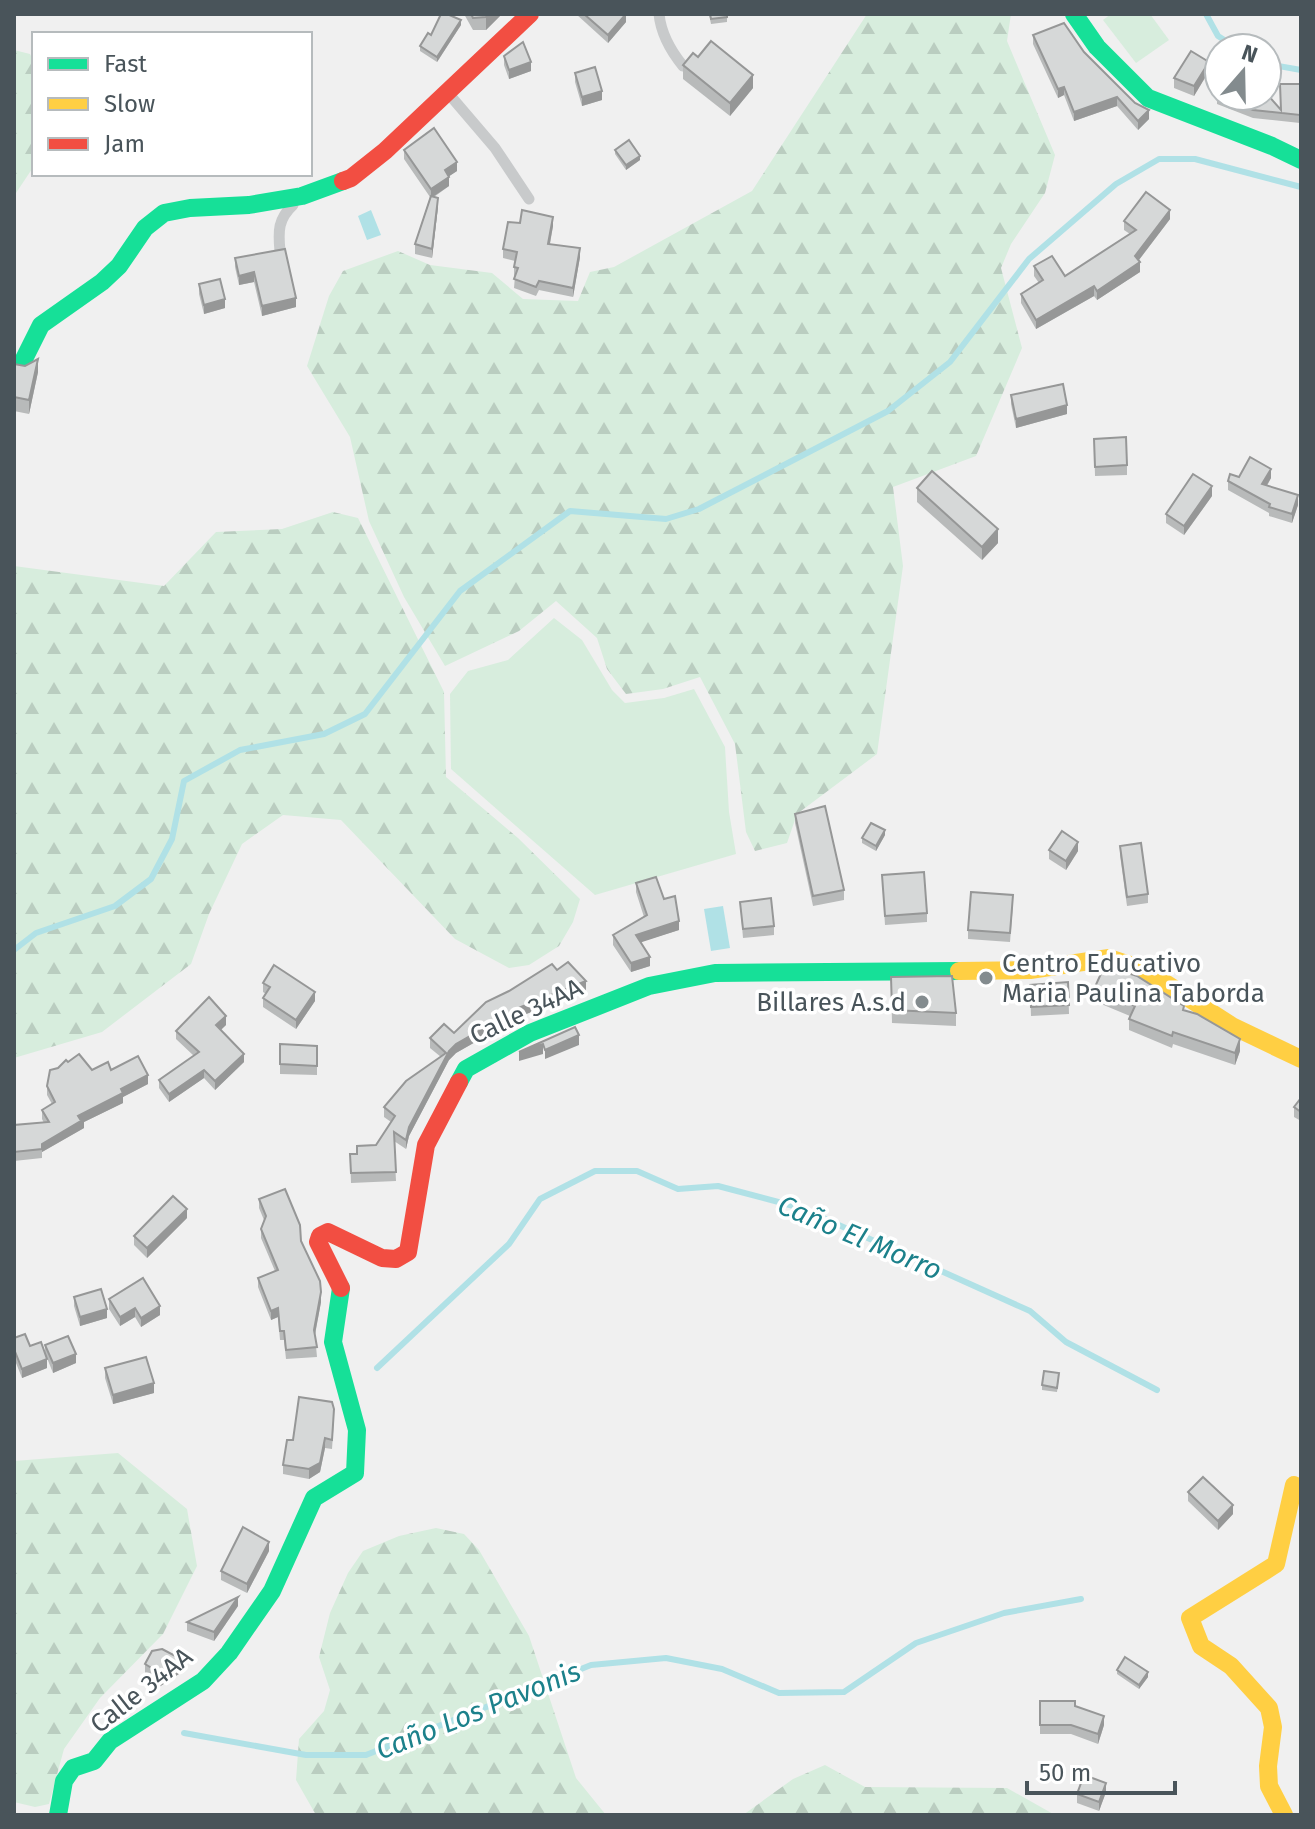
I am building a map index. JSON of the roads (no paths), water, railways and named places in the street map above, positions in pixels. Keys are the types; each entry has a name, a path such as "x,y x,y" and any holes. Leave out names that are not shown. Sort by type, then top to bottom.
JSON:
{"street":[{"path":"23,361 41,325 102,282 119,266 145,228 164,213 190,208 249,205 302,196 351,178 385,151 530,14"},
{"path":"1074,14 1097,47 1148,98 1301,160"},
{"name":"Calle 34AA","path":"58,1815 64,1781 73,1768 94,1761 110,1741 203,1681 229,1653 272,1591 314,1498 355,1473 357,1430 333,1342 342,1291 318,1242 320,1236 328,1232 382,1258 396,1259 408,1252 426,1145 466,1069 530,1033 649,986 715,973 1030,970 1109,958 1145,970 1232,1026 1301,1059"},
{"path":"1284,1815 1272,1796 1268,1780 1273,1715 1231,1666 1201,1646 1190,1618 1276,1564 1294,1485 1301,1489"}],"lane":[{"path":"659,14 660,26 671,51 683,66"},
{"path":"448,93 495,148 529,199"},
{"path":"280,251 278,228 283,214 302,196"}],"water":[{"path":"371,210 381,235 367,240 358,216"},
{"path":"723,906 730,948 711,951 704,909"}],"waterway":[{"path":"1206,14 1216,32"},
{"path":"1283,67 1301,70"},
{"path":"14,950 36,933 115,906 151,879 172,839 184,781 240,750 324,734 365,714 460,591 570,511 666,519 699,509 888,411 950,362 1029,259 1116,184 1159,159 1195,159 1301,187"},
{"name":"Caño El Morro","path":"377,1368 509,1244 540,1199 595,1171 637,1171 678,1189 718,1186 801,1208 1030,1311 1066,1342 1157,1390"},
{"name":"Caño Los Pavonis","path":"184,1733 306,1755 366,1755 591,1665 666,1658 722,1669 779,1693 844,1692 916,1643 1004,1613 1081,1599"}],"place":[{"name":"Centro Educativo Maria Paulina Taborda","path":"986,978"},
{"name":"Billares A.s.d","path":"922,1002"}]}
